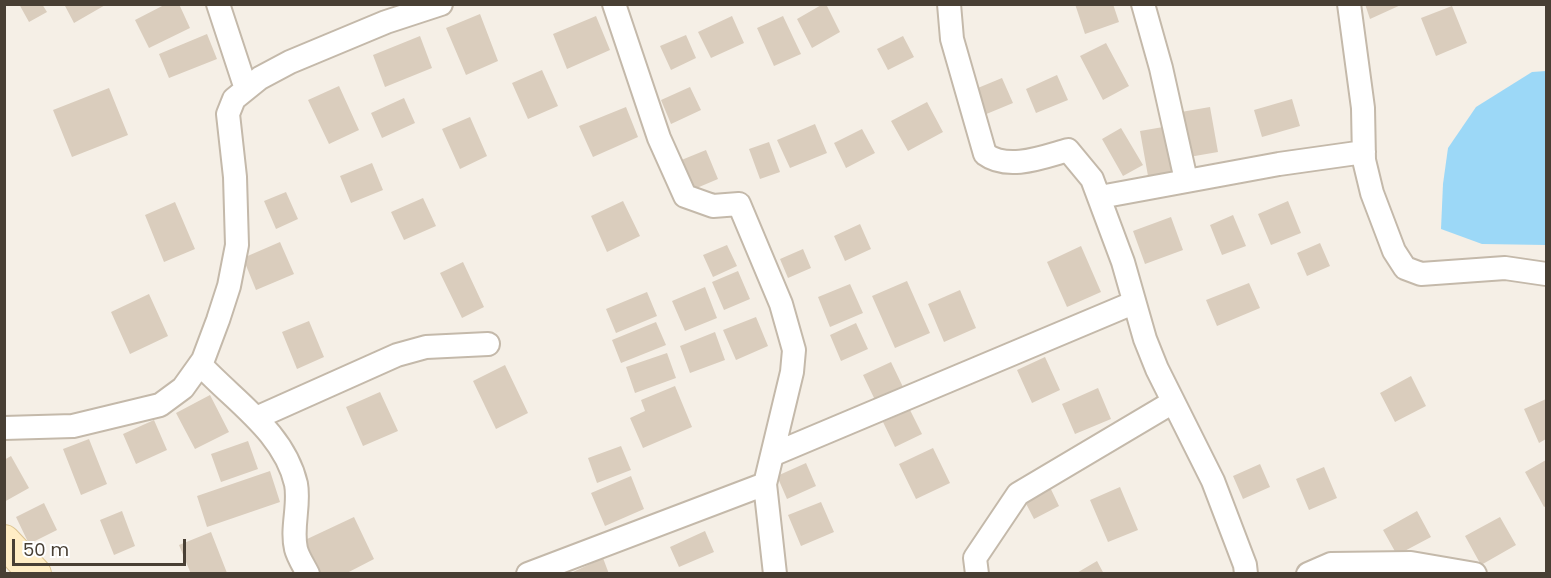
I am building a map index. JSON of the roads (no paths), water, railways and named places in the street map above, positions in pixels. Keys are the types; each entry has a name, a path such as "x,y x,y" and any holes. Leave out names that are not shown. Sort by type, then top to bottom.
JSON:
{"main road":[{"path":"4,541 35,573"}],"street":[{"path":"218,4 246,89"},
{"path":"4,428 73,426 160,405 183,388 200,364 218,320 229,286 237,245 236,177 228,114 234,99 260,78 383,13 441,4"},
{"path":"614,4 659,138 685,196 713,206 739,204 781,304 794,350 792,372 765,484 775,573"},
{"path":"949,4 952,39 985,154 993,160 1022,162 1068,150 1092,179 1123,262 1133,303 1149,349 1213,481 1246,573"},
{"path":"1143,4 1161,68 1186,180"},
{"path":"1349,4 1363,108 1364,152 1372,193 1394,251 1405,268 1421,274 1505,268 1546,274"},
{"path":"1100,197 1186,180 1364,152"},
{"path":"774,454 1133,303"},
{"path":"256,417 397,355 426,347 488,344"},
{"path":"200,364 256,417 282,450 296,485 296,548 308,573"},
{"path":"977,573 975,558 1018,494 1173,402"},
{"path":"528,573 765,484"},
{"path":"1308,573 1331,564 1411,563 1475,573"}],"water":[{"path":"1546,71 1546,245 1482,244 1441,229 1443,184 1448,148 1476,107 1532,72"}]}
